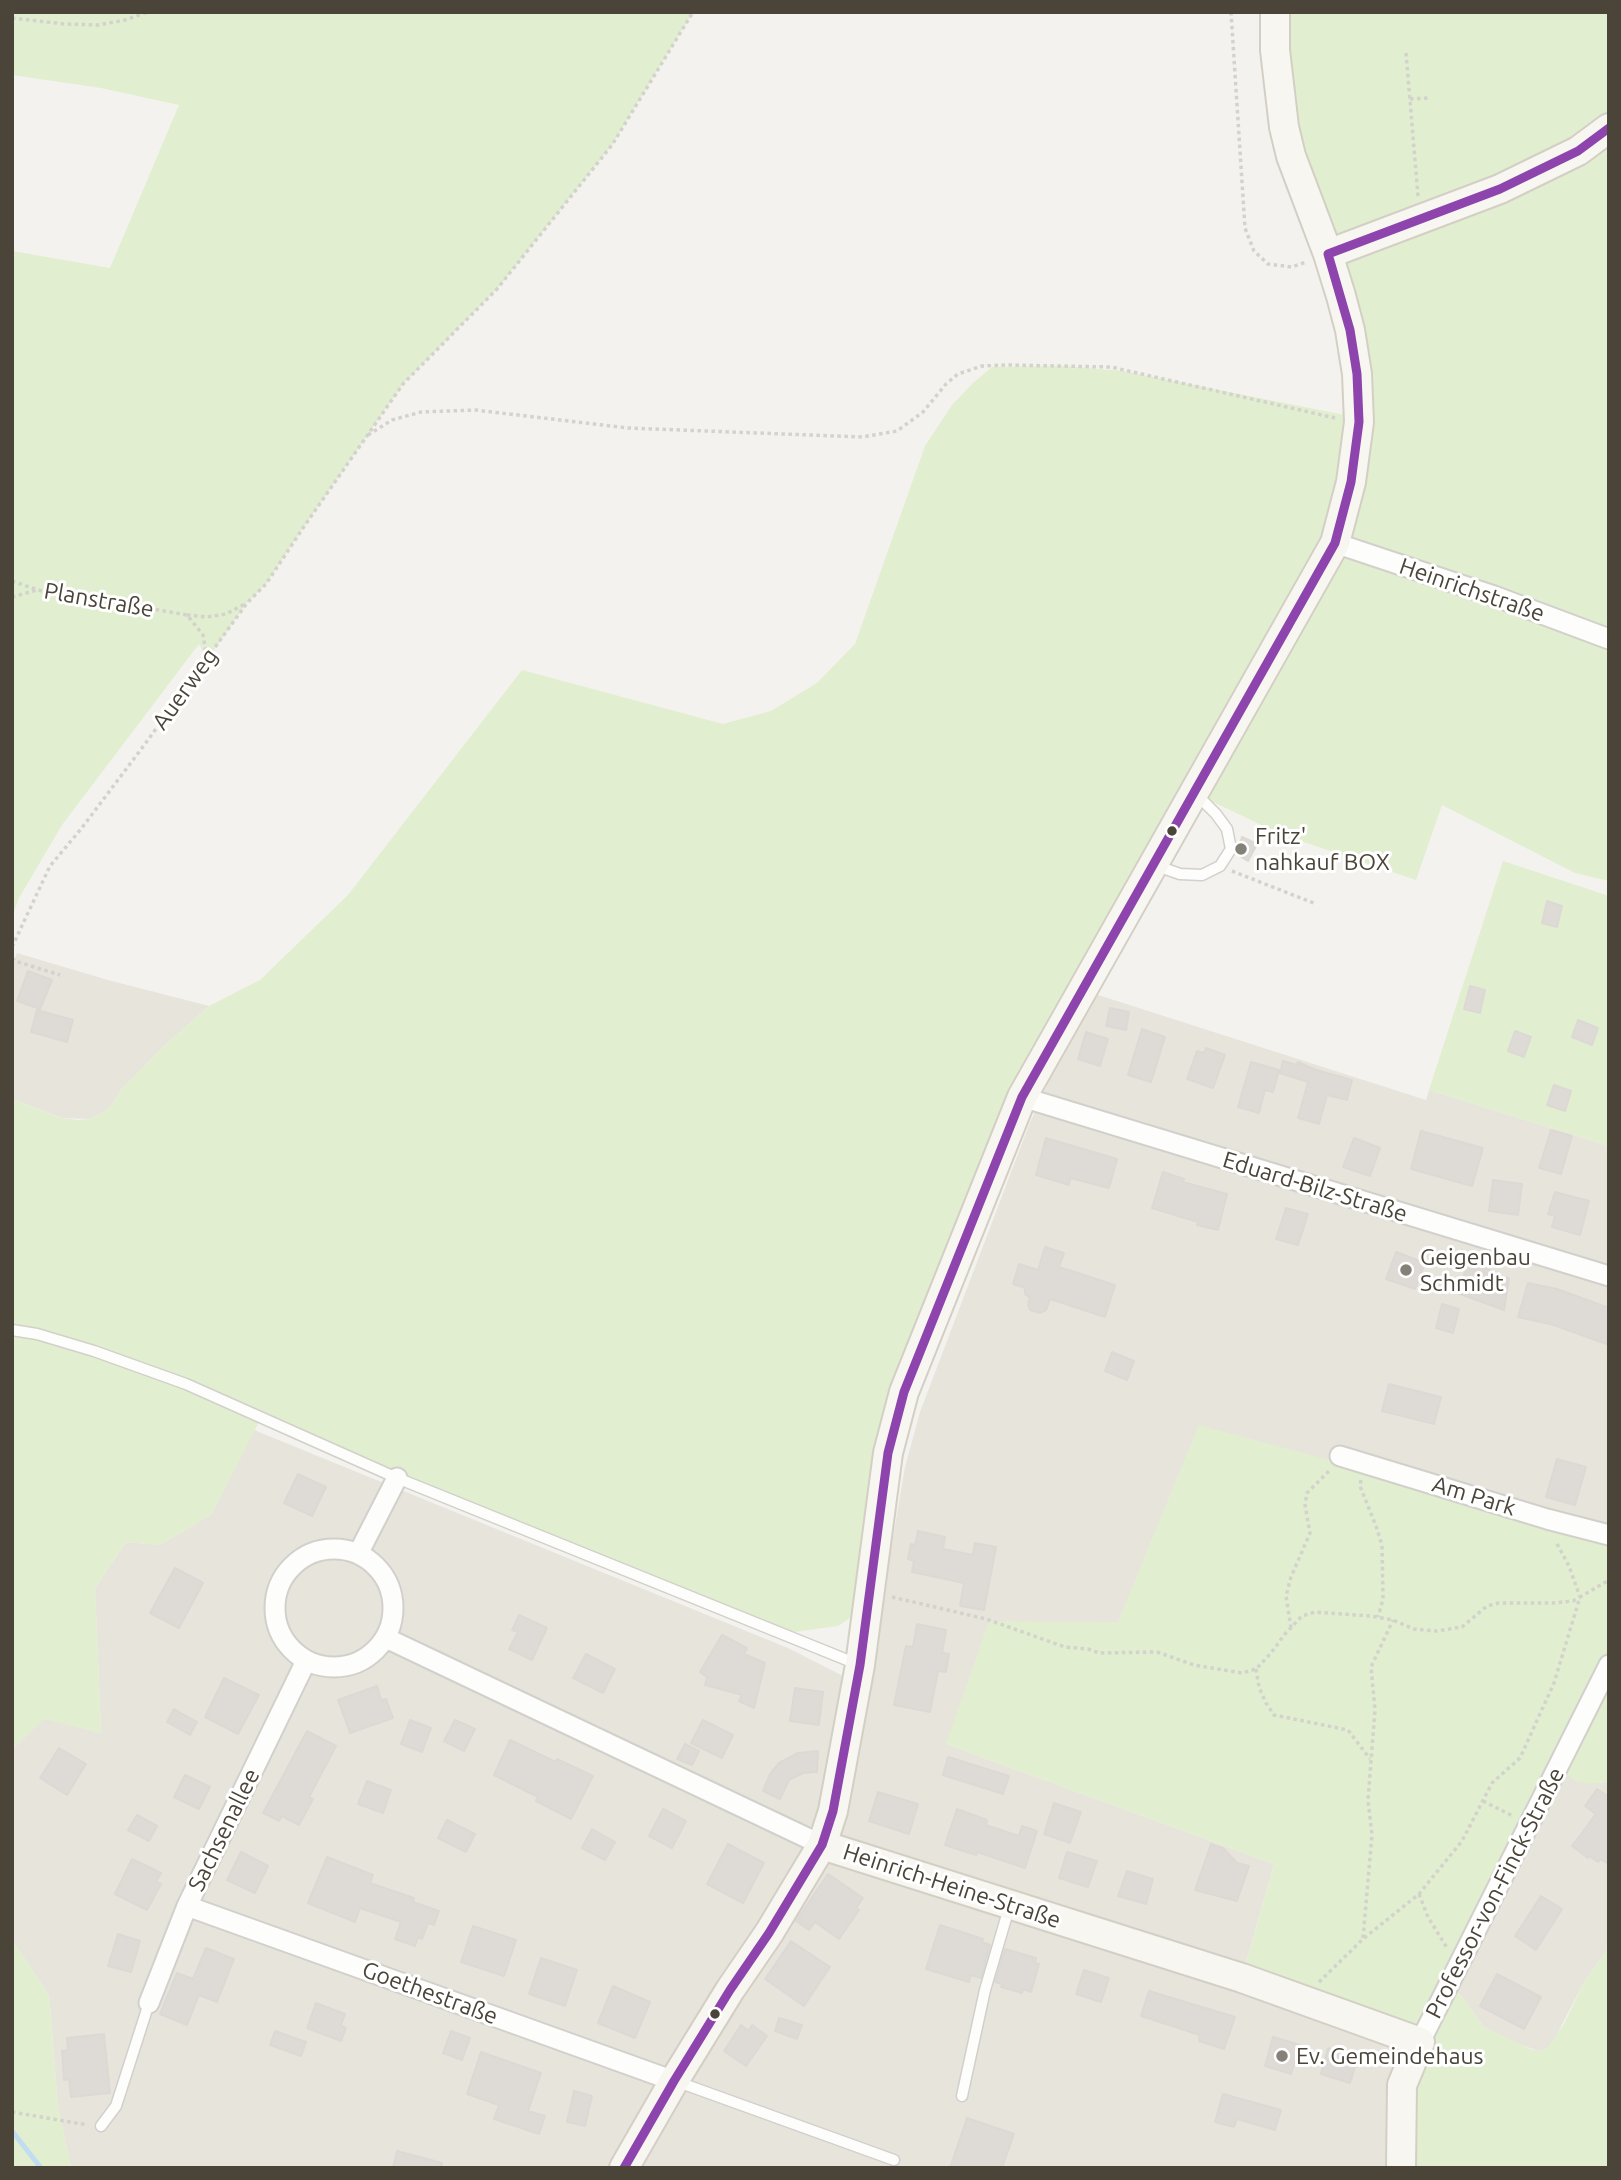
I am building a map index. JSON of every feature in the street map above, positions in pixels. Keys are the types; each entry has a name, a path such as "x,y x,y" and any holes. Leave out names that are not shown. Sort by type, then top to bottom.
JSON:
{"street":[{"path":"624,2168 674,2081 822,1845 833,1811 860,1665 888,1453 904,1392 1022,1097 1335,543 1351,482 1359,422 1357,374 1350,330 1328,254 1291,156 1284,127 1275,50 1275,12"},
{"path":"1328,254 1500,189 1578,150 1609,128"},
{"name":"Heinrichstraße","path":"1335,543 1494,596 1609,639"},
{"name":"Eduard-Bilz-Straße","path":"1022,1097 1609,1276"},
{"name":"Am Park","path":"1340,1456 1609,1535"},
{"path":"358,1554 397,1478"},
{"path":"338,1549 358,1554 374,1565 387,1580 393,1599 393,1619 386,1638 371,1655 351,1665 328,1667 306,1661 290,1648 279,1632 275,1612 277,1592 286,1574 300,1560 318,1551 338,1549"},
{"name":"Heinrich-Heine-Straße","path":"386,1638 822,1845 1242,1978 1420,2042"},
{"name":"Sachsenallee","path":"149,2003 187,1906 306,1661"},
{"name":"Professor-von-Finck-Straße","path":"1401,2168 1402,2085 1420,2042 1609,1665"},
{"name":"Goethestraße","path":"187,1906 674,2081"}],"lane":[{"path":"1153,864 1180,874 1202,875 1220,866 1231,849 1227,830 1216,814 1194,792"},
{"path":"12,1330 37,1334 186,1384 397,1478 860,1665"},
{"path":"962,2096 985,1990 1010,1905"},
{"path":"101,2126 116,2106 149,2003"},
{"path":"674,2081 894,2160"}],"path":[{"path":"12,18 98,25 148,12"},
{"name":"Auerweg","path":"12,947 50,866 89,819 247,603 266,584 403,384 497,289 612,145 692,12"},
{"path":"1231,12 1245,228 1254,251 1268,264 1292,267 1328,254"},
{"path":"1406,53 1420,219"},
{"path":"1410,99 1428,98"},
{"path":"366,436 392,420 421,412 475,410 628,428 862,438 897,430 923,412 958,374 982,366 1006,365 1111,367 1359,422"},
{"name":"Planstraße","path":"12,581 78,600 207,617 226,614 247,603"},
{"path":"12,597 38,590"},
{"path":"187,615 203,635 207,660"},
{"path":"1220,866 1316,904"},
{"path":"12,958 60,975"},
{"path":"1291,1628 1286,1596 1291,1577 1310,1534 1305,1505 1307,1493 1340,1456"},
{"path":"1364,1463 1360,1486 1381,1545 1382,1599 1378,1617"},
{"path":"1306,2001 1319,1982 1363,1939 1419,1894 1462,1841 1492,1783 1520,1758 1555,1683 1580,1597 1569,1566 1550,1531 1547,1518"},
{"path":"870,1591 986,1619 1065,1647 1099,1653 1157,1652 1194,1665 1242,1673 1256,1669 1302,1616 1315,1612 1378,1617 1413,1629 1462,1628 1487,1606 1499,1603 1573,1601 1609,1580"},
{"path":"1363,1939 1372,1835 1368,1800 1375,1710 1371,1667 1393,1620"},
{"path":"1256,1669 1259,1687 1275,1715 1348,1730 1371,1759"},
{"path":"1483,1801 1529,1824"},
{"path":"1419,1894 1438,1937 1447,1948 1463,1955"},
{"path":"12,2112 101,2126"}],"shaded area":[{"path":"17,953 209,1006 164,1046 121,1090 111,1106 89,1119 62,1118 12,1099 12,964"},
{"path":"1092,993 1426,1100 1429,1090 1609,1146 1609,1535 1199,1426 1118,1623 946,1744 1274,1864 1242,1977 1420,2042 1401,2168 71,2168 58,2107 49,1995 12,1940 12,1750 44,1718 101,1733 95,1588 126,1542 160,1545 212,1514 254,1430 788,1648 845,1677 868,1683 905,1467 920,1412 1029,1125 1074,1024"},
{"path":"1563,1772 1600,1783 1609,1781 1609,1947 1583,1984 1554,2040 1547,2049 1539,2051 1484,2027 1452,1987"}],"green space":[{"path":"12,12 693,12 612,145 497,289 403,384 266,584 247,603 207,660 199,644 62,825 19,898 12,917 12,251 110,268 179,105 101,88 12,75"},
{"path":"1290,12 1609,12 1609,881 1575,873 1442,805 1416,880 1280,834 1207,799 1324,584 1360,497 1320,207 1296,114 1289,47"},
{"path":"1063,366 1123,371 1350,416 1345,469 1322,544 1187,789 932,1307 856,1609 849,1619 838,1626 794,1632 260,1420 212,1514 160,1545 126,1542 95,1588 101,1733 44,1719 12,1750 12,1099 61,1118 78,1120 89,1119 111,1106 121,1090 164,1046 209,1006 260,980 348,895 522,670 723,724 771,711 817,683 855,644 925,446 952,405 992,367"},
{"path":"1503,861 1609,896 1609,1146 1429,1090"},
{"path":"1199,1425 1609,1535 1609,1781 1590,1784 1575,1781 1564,1772 1452,1987 1484,2027 1539,2051 1546,2049 1564,2024 1583,1984 1609,1947 1609,2168 1401,2168 1419,2042 1242,1978 1274,1864 946,1744 989,1621 1118,1622"},
{"path":"12,1940 49,1995 58,2107 71,2168 12,2168"}],"building":[{"path":"1242,837 1257,844 1248,861 1236,854"},
{"path":"1547,901 1562,906 1557,927 1542,923"},
{"path":"28,971 52,980 40,1009 17,1001"},
{"path":"1470,986 1485,990 1480,1013 1464,1009"},
{"path":"1110,1008 1129,1012 1126,1030 1106,1026"},
{"path":"37,1010 73,1020 67,1042 31,1032"},
{"path":"1578,1020 1598,1028 1592,1045 1572,1037"},
{"path":"1142,1029 1165,1037 1151,1082 1128,1075"},
{"path":"1515,1031 1531,1037 1524,1057 1508,1051"},
{"path":"1086,1032 1108,1039 1100,1066 1078,1059"},
{"path":"1206,1048 1225,1055 1213,1088 1187,1079 1197,1051 1204,1053"},
{"path":"1283,1061 1297,1065 1298,1062 1352,1080 1347,1100 1327,1095 1319,1124 1298,1118 1308,1082 1280,1073"},
{"path":"1251,1062 1279,1070 1273,1092 1265,1090 1259,1113 1238,1107"},
{"path":"1554,1085 1571,1091 1565,1111 1547,1105"},
{"path":"1551,1130 1572,1136 1561,1174 1539,1168"},
{"path":"1421,1131 1483,1148 1472,1186 1411,1169"},
{"path":"1046,1138 1117,1159 1109,1188 1070,1178 1069,1185 1036,1175"},
{"path":"1354,1138 1380,1148 1370,1176 1343,1167"},
{"path":"1163,1172 1184,1179 1183,1182 1227,1194 1218,1230 1152,1208"},
{"path":"1493,1180 1522,1184 1518,1215 1489,1211"},
{"path":"1555,1192 1589,1201 1580,1235 1552,1227 1555,1216 1548,1214"},
{"path":"1286,1208 1308,1214 1298,1245 1276,1239"},
{"path":"1045,1247 1064,1253 1059,1267 1115,1285 1105,1317 1050,1299 1046,1310 1040,1313 1030,1310 1030,1298 1025,1294 1025,1288 1013,1284 1019,1264 1038,1270"},
{"path":"1396,1252 1425,1263 1415,1289 1386,1279"},
{"path":"1469,1262 1509,1278 1504,1310 1457,1293"},
{"path":"1528,1283 1557,1289 1609,1308 1609,1345 1554,1325 1518,1317"},
{"path":"1442,1304 1459,1309 1453,1333 1436,1328"},
{"path":"1112,1352 1134,1361 1127,1380 1105,1371"},
{"path":"1389,1384 1441,1397 1434,1424 1382,1411"},
{"path":"1557,1459 1586,1467 1575,1505 1546,1497"},
{"path":"298,1474 326,1487 312,1516 284,1503"},
{"path":"918,1531 945,1537 943,1549 973,1555 975,1543 996,1547 984,1610 960,1606 964,1583 912,1572 914,1561 908,1559 911,1544 915,1545"},
{"path":"175,1568 203,1583 179,1628 150,1613"},
{"path":"519,1615 547,1628 532,1660 509,1649 518,1632 512,1630"},
{"path":"917,1624 946,1630 942,1653 949,1654 946,1672 938,1671 930,1712 894,1705 906,1646 913,1647"},
{"path":"722,1635 747,1648 744,1654 765,1663 754,1708 739,1701 742,1695 705,1685 707,1677 700,1672"},
{"path":"586,1654 615,1669 603,1693 573,1678"},
{"path":"224,1678 259,1695 238,1734 205,1717"},
{"path":"377,1686 381,1700 386,1699 393,1718 350,1733 338,1700"},
{"path":"795,1688 823,1692 819,1725 790,1721"},
{"path":"174,1709 197,1722 190,1735 167,1722"},
{"path":"410,1720 431,1728 422,1752 401,1744"},
{"path":"455,1720 475,1729 464,1751 444,1741"},
{"path":"703,1720 733,1735 722,1758 691,1743"},
{"path":"307,1731 336,1746 309,1797 313,1799 299,1825 282,1816 279,1821 263,1813"},
{"path":"510,1740 593,1776 571,1819 536,1801 538,1797 494,1775"},
{"path":"685,1744 699,1751 692,1765 677,1759"},
{"path":"59,1748 86,1764 67,1795 40,1778"},
{"path":"818,1751 817,1772 803,1773 789,1780 780,1799 763,1791 770,1774 779,1763 798,1753"},
{"path":"948,1757 1009,1776 1003,1794 943,1775"},
{"path":"185,1775 210,1787 199,1809 174,1797"},
{"path":"367,1781 391,1790 383,1813 358,1804"},
{"path":"1597,1789 1609,1797 1609,1865 1601,1859 1598,1862 1589,1856 1588,1858 1572,1846 1596,1814 1585,1806"},
{"path":"878,1792 918,1804 909,1834 869,1821"},
{"path":"1054,1803 1081,1812 1070,1843 1044,1834"},
{"path":"663,1809 686,1821 672,1848 649,1836"},
{"path":"957,1809 987,1820 986,1825 1019,1836 1022,1826 1037,1831 1025,1868 977,1852 976,1855 945,1845"},
{"path":"137,1815 157,1826 149,1841 128,1830"},
{"path":"447,1820 475,1834 466,1852 438,1838"},
{"path":"592,1829 615,1842 605,1860 582,1848"},
{"path":"728,1844 764,1863 743,1903 707,1884"},
{"path":"1211,1844 1223,1848 1237,1863 1249,1866 1237,1901 1195,1890"},
{"path":"241,1852 268,1866 255,1893 227,1880"},
{"path":"1067,1852 1097,1861 1088,1887 1059,1878"},
{"path":"327,1857 373,1875 370,1883 414,1898 413,1902 439,1911 434,1925 428,1923 422,1939 418,1937 415,1946 395,1939 401,1922 360,1908 355,1922 308,1903"},
{"path":"132,1859 161,1873 156,1882 161,1884 147,1910 115,1894"},
{"path":"1127,1871 1153,1879 1146,1904 1118,1896"},
{"path":"828,1874 863,1898 856,1908 859,1910 839,1939 815,1922 809,1930 796,1921"},
{"path":"1541,1896 1562,1909 1536,1950 1515,1936"},
{"path":"940,1925 983,1939 982,1942 990,1945 981,1978 971,1975 969,1982 926,1969"},
{"path":"473,1926 516,1940 504,1976 461,1962"},
{"path":"118,1934 140,1941 131,1972 108,1966"},
{"path":"791,1941 830,1967 804,2006 765,1979"},
{"path":"206,1948 234,1959 217,2002 199,1995 187,2025 160,2014 177,1973 193,1979"},
{"path":"1005,1949 1036,1958 1035,1963 1039,1964 1031,1992 1023,1989 1022,1993 1001,1987 1002,1984 995,1982"},
{"path":"541,1958 577,1970 565,2006 529,1994"},
{"path":"1084,1970 1109,1978 1101,2002 1076,1994"},
{"path":"1497,1974 1541,1997 1524,2029 1480,2006"},
{"path":"613,1986 650,2002 635,2038 598,2023"},
{"path":"1149,1991 1235,2017 1224,2049 1199,2041 1200,2035 1141,2016"},
{"path":"316,2003 345,2014 341,2025 346,2028 341,2041 307,2028"},
{"path":"779,2018 802,2025 797,2039 775,2031"},
{"path":"741,2025 749,2031 752,2025 767,2036 746,2066 724,2051"},
{"path":"275,2031 306,2042 301,2056 270,2045"},
{"path":"451,2031 470,2038 462,2060 443,2053"},
{"path":"104,2034 110,2093 71,2097 69,2079 64,2080 62,2051 68,2050 67,2038"},
{"name":"Ev. Gemeindehaus","path":"1273,2037 1300,2045 1291,2074 1265,2066"},
{"path":"1328,2048 1358,2057 1350,2083 1321,2074"},
{"path":"481,2052 541,2073 528,2111 545,2116 539,2134 494,2119 499,2105 467,2094"},
{"path":"574,2091 592,2096 585,2126 567,2122"},
{"path":"1223,2094 1281,2110 1275,2130 1237,2119 1234,2127 1215,2122"},
{"path":"967,2118 1014,2134 1002,2168 950,2168"},
{"path":"397,2151 442,2163 441,2168 393,2168"}],"waterway":[{"path":"12,2131 41,2168"}],"transit line":[{"path":"1328,254 1500,189 1578,151 1609,128"},
{"path":"624,2168 674,2081 822,1845 833,1811 860,1665 888,1453 904,1392 1022,1097 1335,543 1351,482 1359,422 1357,374 1350,330 1328,254"}],"place":[{"name":"Fritz' nahkauf BOX","path":"1241,849"},
{"name":"Geigenbau Schmidt","path":"1406,1270"},
{"name":"Ev. Gemeindehaus","path":"1282,2056"}]}
